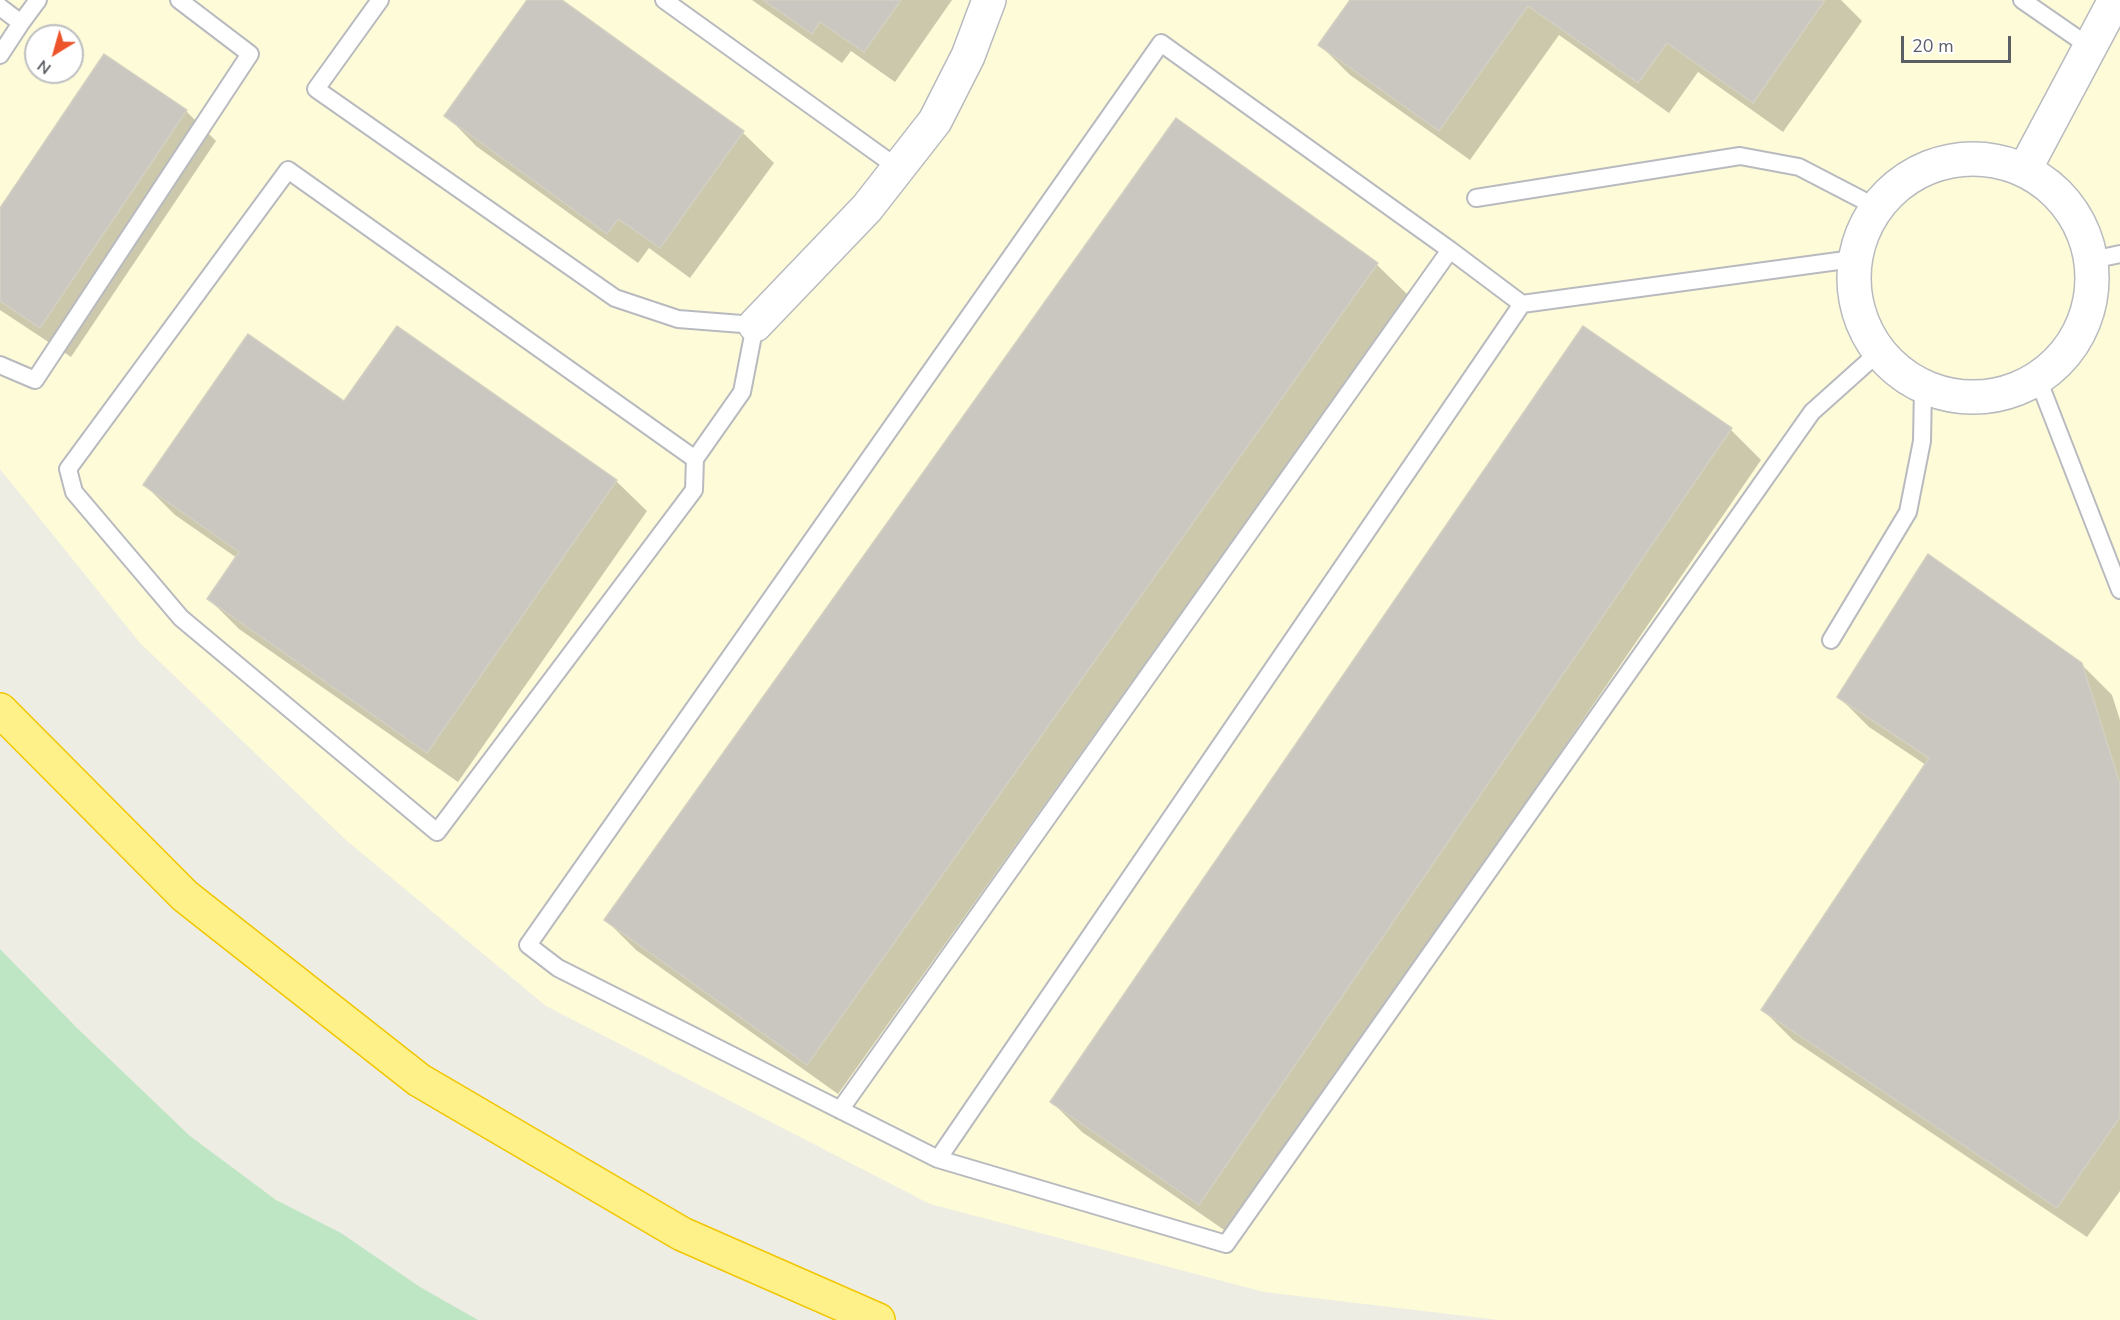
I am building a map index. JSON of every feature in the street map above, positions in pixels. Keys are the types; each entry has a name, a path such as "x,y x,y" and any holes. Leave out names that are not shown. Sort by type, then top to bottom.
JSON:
{"highway":[{"path":"0,710 185,896 418,1080 682,1234 878,1320"}],"street":[{"path":"755,325 867,208 935,121 968,57 989,0"},
{"path":"2025,169 2115,0"},
{"path":"1986,159 2025,169 2057,192 2106,257 2083,328 2064,357 2038,380 2001,395 1961,397 1923,387 1899,372 1879,352 1861,321 1854,285 1853,259 1865,227 1876,207 1906,178 1944,162 1986,159"}],"lane":[{"path":"0,55 38,0"},
{"path":"0,365 35,380 250,54 179,0"},
{"path":"380,0 316,90 615,298 678,319 755,325 742,392 695,459 694,490 437,832 181,618 74,492 68,469 288,170 695,459"},
{"path":"664,0 898,168"},
{"path":"2022,0 2090,47"},
{"path":"0,7 21,23"},
{"path":"1853,259 1522,304 1161,44 528,945 558,968 938,1159 1226,1244 1812,412 1879,352"},
{"path":"1476,198 1740,156 1799,167 1876,207"},
{"path":"840,1110 1449,250"},
{"path":"938,1159 1522,304"},
{"path":"2038,380 2120,590"},
{"path":"1831,640 1908,512 1922,441 1923,387"}],"shaded area":[{"path":"0,0 2120,0 2120,1320 1499,1320 1264,1292 930,1204 546,1006 347,841 140,643 0,469"}],"green space":[{"path":"0,949 76,1027 190,1136 276,1200 341,1233 420,1287 478,1320 0,1320"}],"building":[{"path":"527,0 562,0 744,131 660,248 618,219 607,234 444,116"},
{"path":"763,0 901,0 864,52 820,22 812,34"},
{"path":"1350,0 1825,0 1753,103 1667,43 1638,83 1528,6 1439,131 1318,45"},
{"path":"104,54 187,110 40,328 0,301 0,208"},
{"path":"1176,118 1378,263 807,1065 604,920"},
{"path":"397,326 617,480 427,753 207,599 239,552 143,485 248,334 344,401"},
{"path":"1583,326 1732,428 1199,1205 1050,1102"},
{"path":"1928,554 2082,663 2120,784 2120,1117 2057,1208 1761,1010 1929,758 1837,697"}]}
